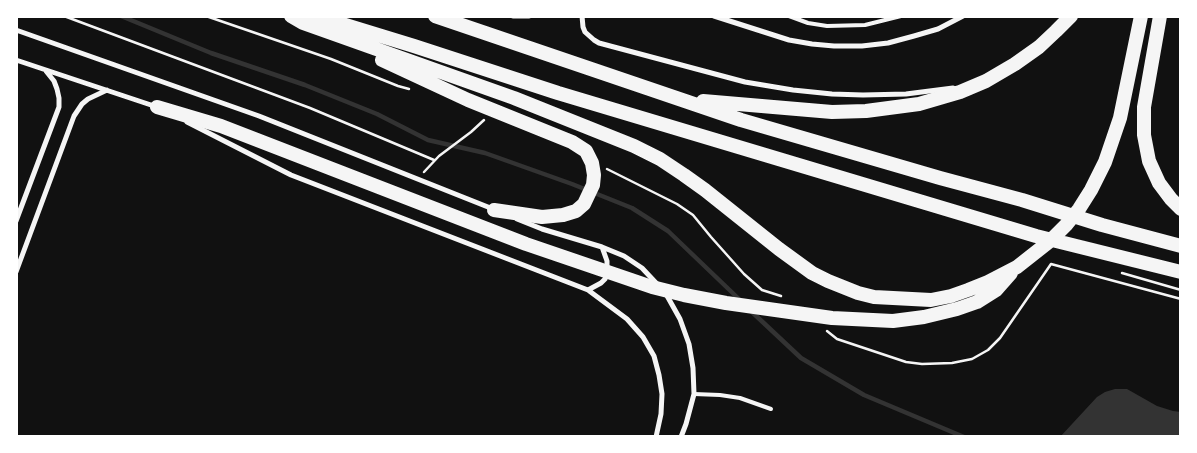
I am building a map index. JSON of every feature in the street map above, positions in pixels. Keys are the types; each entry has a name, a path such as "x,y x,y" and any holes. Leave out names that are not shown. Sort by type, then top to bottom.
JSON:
{"highway":[{"path":"291,16 414,46 568,96 1036,236 1181,272"},
{"path":"435,16 741,120 1022,200 1102,225 1181,246"},
{"path":"680,99 832,112 866,111 919,104 986,82 1039,47 1071,16"},
{"path":"310,20 634,146 684,175 779,249 812,273 828,281 874,297 931,300 968,290 1016,267 1050,241 1079,209 1105,162 1120,118 1141,16"},
{"path":"1160,16 1144,107 1144,135 1149,161 1159,184 1171,200 1181,209"},
{"path":"310,20 468,100 572,142 586,151 592,163 593,185 584,204 576,211 563,215 542,217 494,210"},
{"path":"157,106 221,126 526,244 652,287 726,303 832,318 893,321 924,317 976,302 996,290 1016,267"}],"street":[{"path":"513,16 529,16"},
{"path":"582,16 585,32 599,43 745,82 793,90 863,95 906,94 986,82"},
{"path":"714,16 789,40 834,46 862,46 914,36 938,29 963,16"},
{"path":"16,30 259,116 542,229 602,247 624,256 642,268 667,296 680,319 689,344 693,368 694,394 681,437"},
{"path":"16,60 157,106 291,175 588,290 627,319 643,337 654,356 662,394 661,414 656,437"},
{"path":"16,221 59,107 59,98 54,81 45,70"},
{"path":"16,272 74,116 88,99 107,90"},
{"path":"588,290 601,283 607,274 607,261 602,247"}],"lane":[{"path":"789,16 808,23 827,26 865,26 901,16"},
{"path":"694,394 740,398 771,410"}],"path":[{"path":"64,16 310,108 434,160"},
{"path":"206,16 331,58 398,86 414,90"},
{"path":"420,180 423,173 438,156 471,132 490,114"},
{"path":"607,169 677,204 693,215 744,274 762,290 780,295 785,299"},
{"path":"822,328 837,339 906,362 922,364 952,362 972,358 988,350 1000,338 1050,264 1181,299"}],"shaded area":[{"path":"1115,389 1127,389 1157,406 1181,412 1181,437 1060,437 1097,397"}],"waterway":[{"path":"121,16 211,53 305,85 377,114 428,140 485,153 632,208 668,231 741,301"},
{"path":"752,312 801,358 864,395 964,437"}]}
